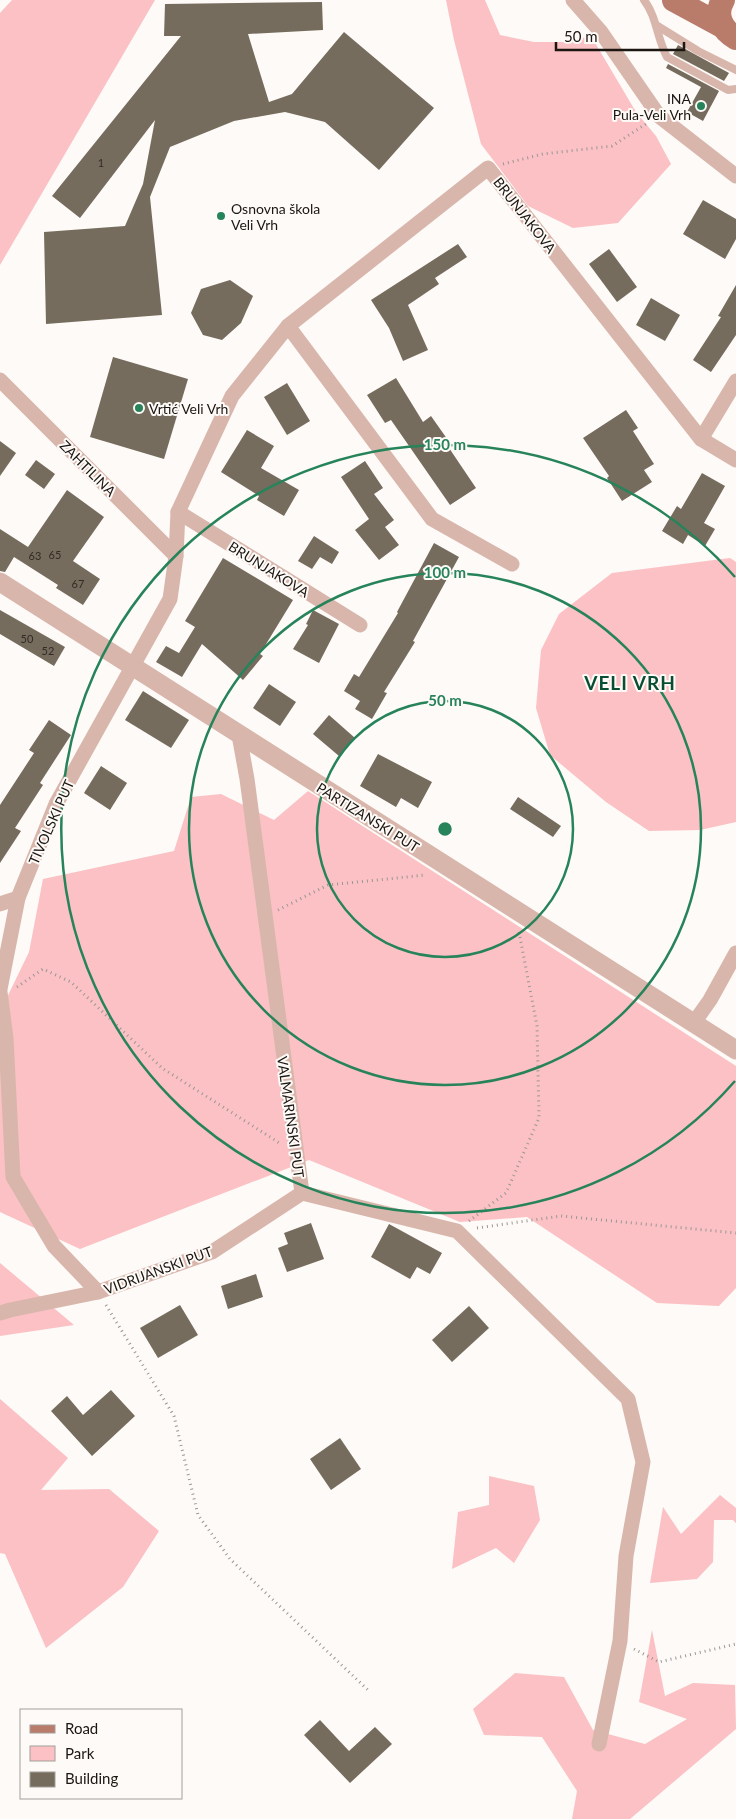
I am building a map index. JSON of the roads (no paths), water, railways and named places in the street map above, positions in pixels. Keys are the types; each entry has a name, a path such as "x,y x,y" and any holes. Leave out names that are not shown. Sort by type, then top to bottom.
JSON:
{"main road":[{"path":"674,0 729,32"},
{"path":"723,0 720,5 719,16 729,32"}],"street":[{"path":"573,0 601,32 659,116 736,176"},
{"name":"BRUNJAKOVA","path":"132,667 170,598 176,556 178,512 232,396 288,326 488,168 701,439"},
{"path":"288,326 432,519 512,564"},
{"name":"ZAHTILINA","path":"0,380 176,556"},
{"path":"736,381 701,439 736,460"},
{"name":"BRUNJAKOVA","path":"178,512 360,625"},
{"name":"PARTIZANSKI PUT","path":"0,582 736,1050"},
{"name":"TIVOLSKI PUT","path":"98,1292 54,1246 13,1177 6,1038 0,993 18,898 56,804 132,667"},
{"name":"VALMARINSKI PUT","path":"239,734 247,779 302,1193 457,1231 628,1399 643,1462 626,1556 620,1641 599,1744"},
{"path":"0,904 18,898"},
{"path":"693,1024 710,1000 736,953"},
{"name":"VIDRIJANSKI PUT","path":"0,1313 98,1292 212,1252 302,1193"}],"lane":[{"path":"644,0 649,7 667,57 728,90 736,89"},
{"path":"656,25 698,51 736,70"}],"place":[{"name":"INA Pula-Veli Vrh","path":"701,106"},
{"name":"Osnovna škola Veli Vrh","path":"221,216"},
{"name":"Vrtić Veli Vrh","path":"139,408"}],"district":[{"name":"VELI VRH","path":"630,682"}]}
